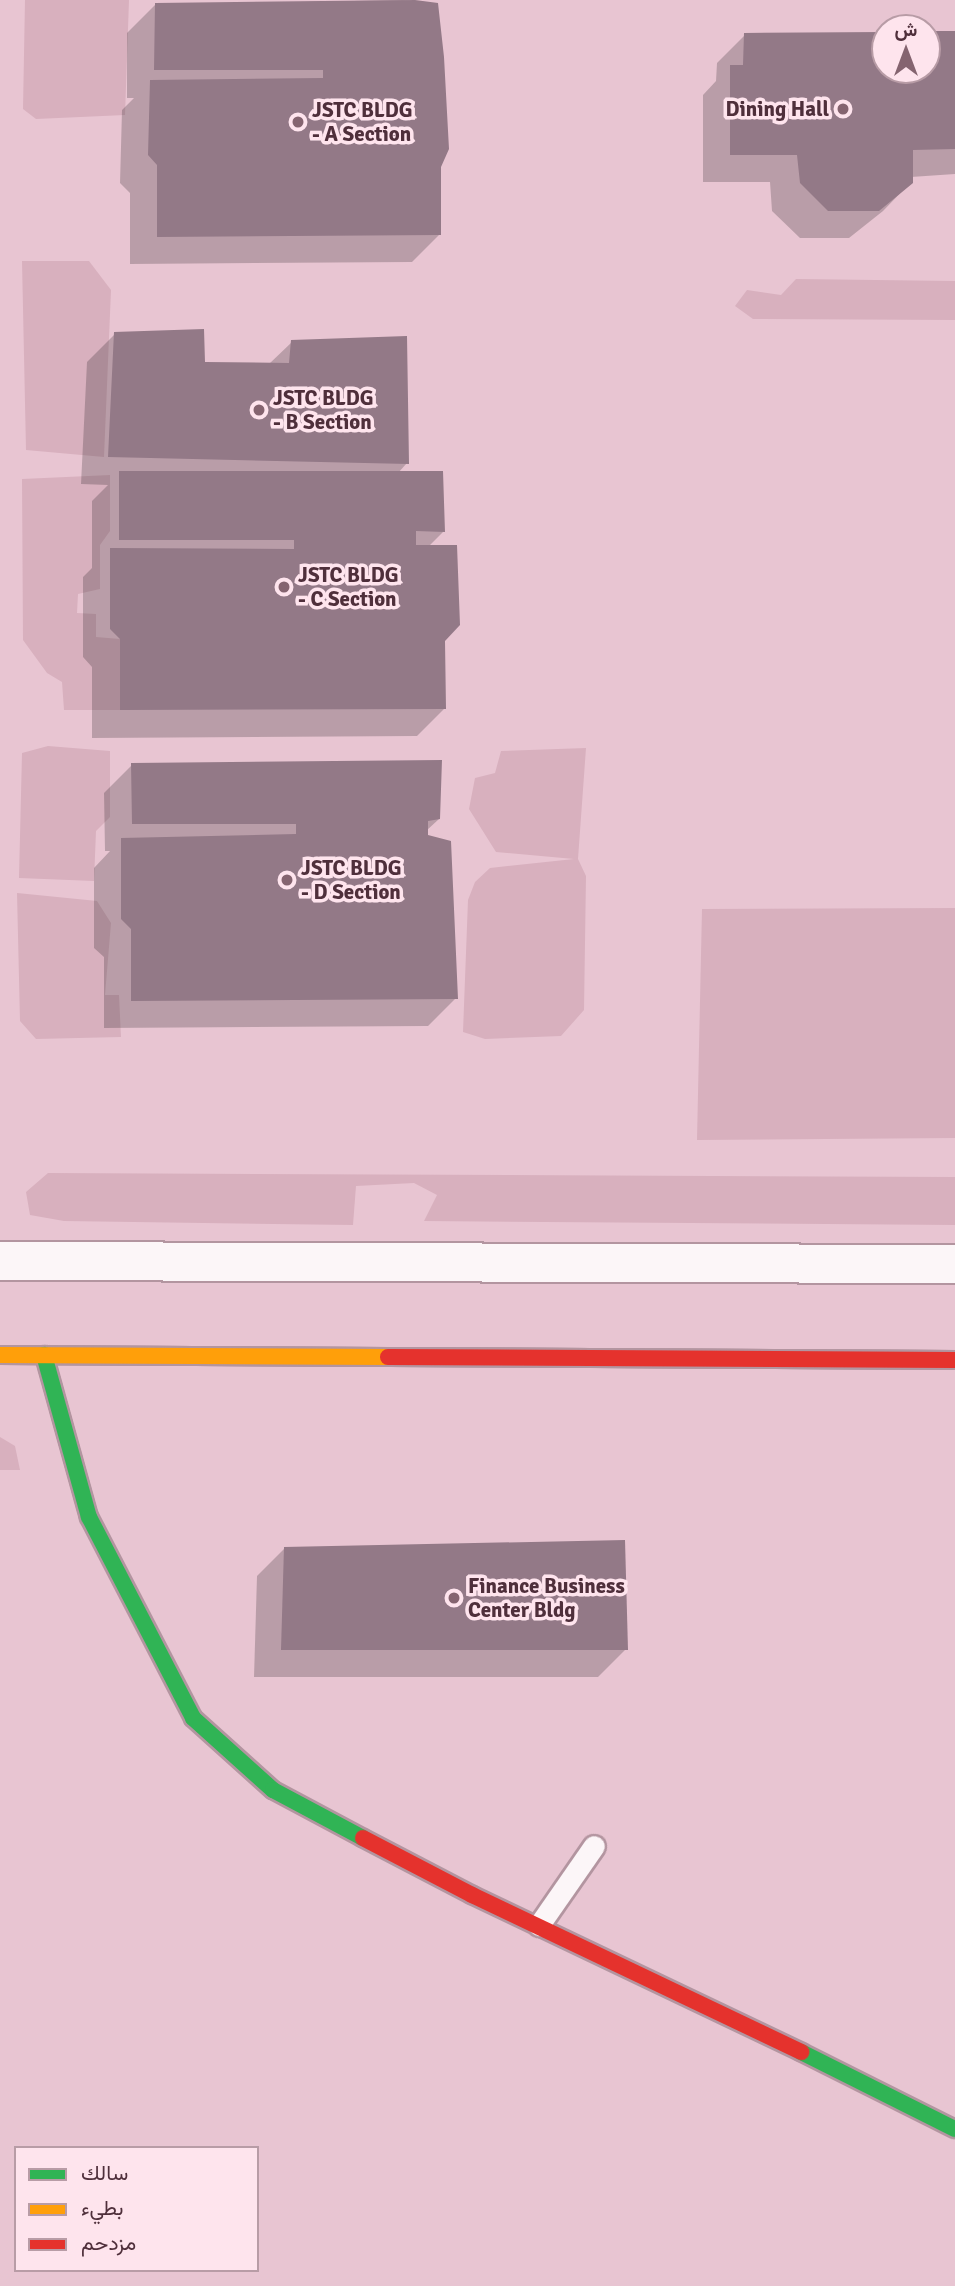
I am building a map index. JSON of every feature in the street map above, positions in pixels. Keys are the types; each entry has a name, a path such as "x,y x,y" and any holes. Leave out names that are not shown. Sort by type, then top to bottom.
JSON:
{"street":[{"path":"0,1261 955,1264"},
{"path":"0,1355 955,1360"},
{"path":"44,1355 89,1517 193,1718 273,1790 539,1925 955,2129"}],"lane":[{"path":"539,1925 594,1846"}],"shaded area":[{"path":"25,0 129,0 125,115 36,119 23,109"},
{"path":"22,261 89,261 111,290 104,457 26,450"},
{"path":"796,279 955,281 955,320 753,319 735,306 747,290 781,295"},
{"path":"110,475 110,531 100,545 100,589 78,594 77,613 96,614 96,637 120,639 120,710 64,710 62,682 47,673 23,640 22,479"},
{"path":"48,746 110,751 110,817 96,831 94,881 19,878 22,753"},
{"path":"586,748 578,859 586,876 584,1010 561,1036 485,1039 463,1032 468,900 475,882 490,868 574,859 496,852 469,809 475,778 495,773 501,751"},
{"path":"17,893 97,901 111,923 105,995 119,995 121,1037 36,1039 20,1021"},
{"path":"955,908 955,1138 697,1140 702,909"},
{"path":"48,1173 955,1177 955,1225 424,1221 437,1195 414,1183 356,1186 353,1225 64,1221 30,1215 26,1192"},
{"path":"0,1437 15,1446 20,1470 0,1470"}],"building":[{"name":"JSTC BLDG - A Section","path":"415,0 438,3 444,57 449,149 441,167 441,235 157,237 157,165 148,155 150,80 323,78 323,70 154,70 155,3"},
{"name":"Dining Hall","path":"941,31 955,31 955,149 913,150 913,183 879,211 828,211 800,183 797,155 730,155 730,65 743,65 744,33 871,32 871,84 941,84"},
{"name":"JSTC BLDG - B Section","path":"204,329 205,362 289,363 291,340 407,336 409,464 108,457 114,332"},
{"name":"JSTC BLDG - C Section","path":"119,471 443,471 445,532 416,531 416,545 457,545 460,625 445,641 446,709 120,710 120,639 110,629 110,548 294,549 294,540 119,540"},
{"name":"JSTC BLDG - D Section","path":"442,760 440,819 428,821 428,835 451,841 458,999 131,1001 131,929 121,919 121,838 296,834 296,824 132,824 131,763"},
{"name":"Finance Business Center Bldg","path":"625,1540 628,1650 281,1650 284,1547"}],"traffic: fast":[{"path":"44,1355 89,1517 193,1718 273,1790 363,1838"},
{"path":"801,2052 955,2129"}],"traffic: slow":[{"path":"0,1355 388,1357"}],"traffic: jam":[{"path":"388,1357 955,1360"},
{"path":"363,1838 472,1895 801,2052"}],"place":[{"name":"Dining Hall","path":"843,109"},
{"name":"JSTC BLDG - A Section","path":"298,122"},
{"name":"JSTC BLDG - B Section","path":"259,410"},
{"name":"JSTC BLDG - C Section","path":"284,587"},
{"name":"JSTC BLDG - D Section","path":"287,880"},
{"name":"Finance Business Center Bldg","path":"454,1598"}]}
